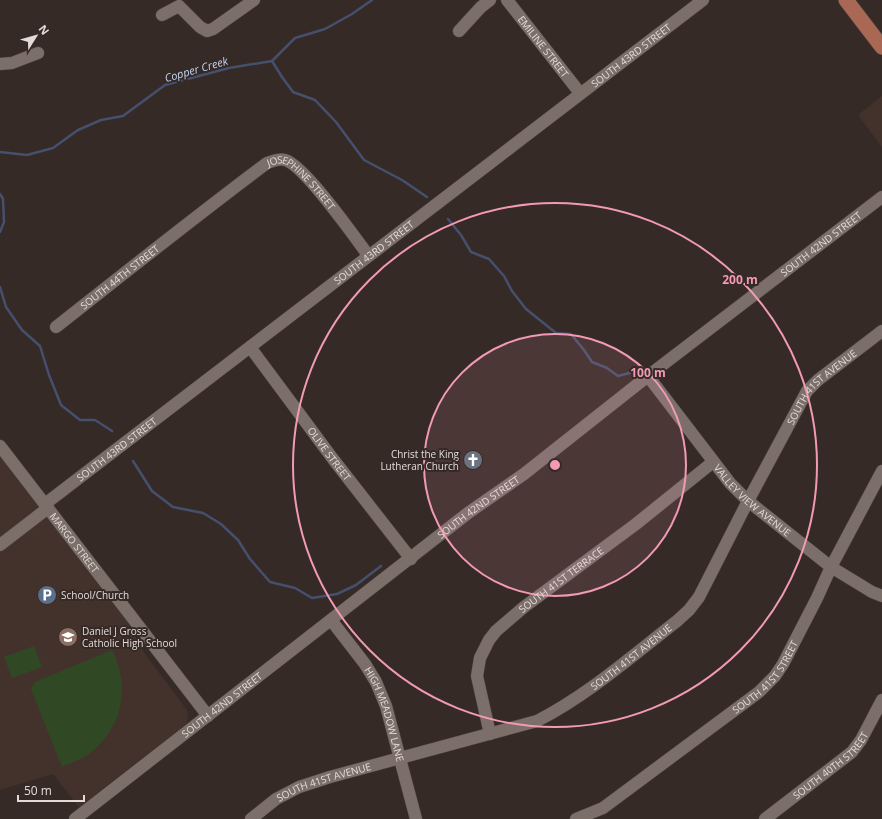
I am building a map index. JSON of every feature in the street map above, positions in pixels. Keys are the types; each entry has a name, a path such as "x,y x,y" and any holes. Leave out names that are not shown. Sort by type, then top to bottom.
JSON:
{"main road":[{"path":"846,0 882,47"}],"street":[{"path":"162,15 180,6 200,27 207,31 254,0"},
{"path":"459,31 481,7 490,0"},
{"name":"EMILINE STREET","path":"507,0 580,93"},
{"name":"SOUTH 43RD STREET","path":"0,545 47,506 368,255 703,0"},
{"path":"0,64 12,63 38,53"},
{"name":"JOSEPHINE STREET","path":"184,228 206,209 267,163 278,159 286,160 298,168 310,180 368,255"},
{"name":"SOUTH 42ND STREET","path":"75,819 468,513 524,474 648,376 882,197"},
{"name":"SOUTH 44TH STREET","path":"56,327 184,228"},
{"name":"SOUTH 41ST AVENUE","path":"251,819 276,799 299,787 330,777 537,721 579,697 689,610 699,597 807,391 818,380 882,331"},
{"name":"OLIVE STREET","path":"250,347 333,459 410,558"},
{"name":"VALLEY VIEW AVENUE","path":"648,376 713,462 730,483 748,501 831,567 872,592 882,596"},
{"name":"MARGO STREET","path":"0,446 208,716"},
{"name":"SOUTH 41ST TERRACE","path":"490,734 477,676 480,658 489,640 496,631 519,611 636,524 713,462"},
{"name":"SOUTH 41ST STREET","path":"576,819 609,804 759,692 775,676 783,664 817,598 831,567 882,471"},
{"name":"HIGH MEADOW LANE","path":"331,620 365,664 376,682 386,706 416,819"},
{"name":"SOUTH 40TH STREET","path":"765,819 852,752 861,740 880,707"}],"shaded area":[{"path":"882,96 882,147 858,115"},
{"name":"Daniel J Gross Catholic High School","path":"0,455 127,621 145,654 187,710 188,717 186,724 79,807 53,774 0,790"}],"green space":[{"path":"34,646 42,667 12,678 4,657"},
{"path":"112,650 121,675 122,688 118,714 113,726 106,737 93,751 62,767 31,689 35,682"}],"waterway":[{"name":"Copper Creek","path":"0,152 27,155 53,148 78,130 101,120 123,116 165,85 229,68 272,61 295,38 325,29 352,14 372,0"},
{"path":"272,61 293,92 315,100 336,122 364,160 402,180 427,197"},
{"path":"0,194 3,199 4,222 0,232"},
{"path":"448,219 461,235 471,252 489,259 504,276 512,291 526,309 556,333 571,334 592,362 607,368 618,376 637,371"},
{"path":"0,287 6,307 22,330 40,346 49,375 61,405 80,420 95,420 112,431"},
{"path":"133,461 152,491 173,507 203,513 221,524 238,540 250,559 270,582 295,588 312,598 337,594 356,585 381,566"}],"place":[{"name":"Christ the King Lutheran Church","path":"473,460"},
{"name":"School/Church","path":"47,595"},
{"name":"Daniel J Gross Catholic High School","path":"68,637"}]}
